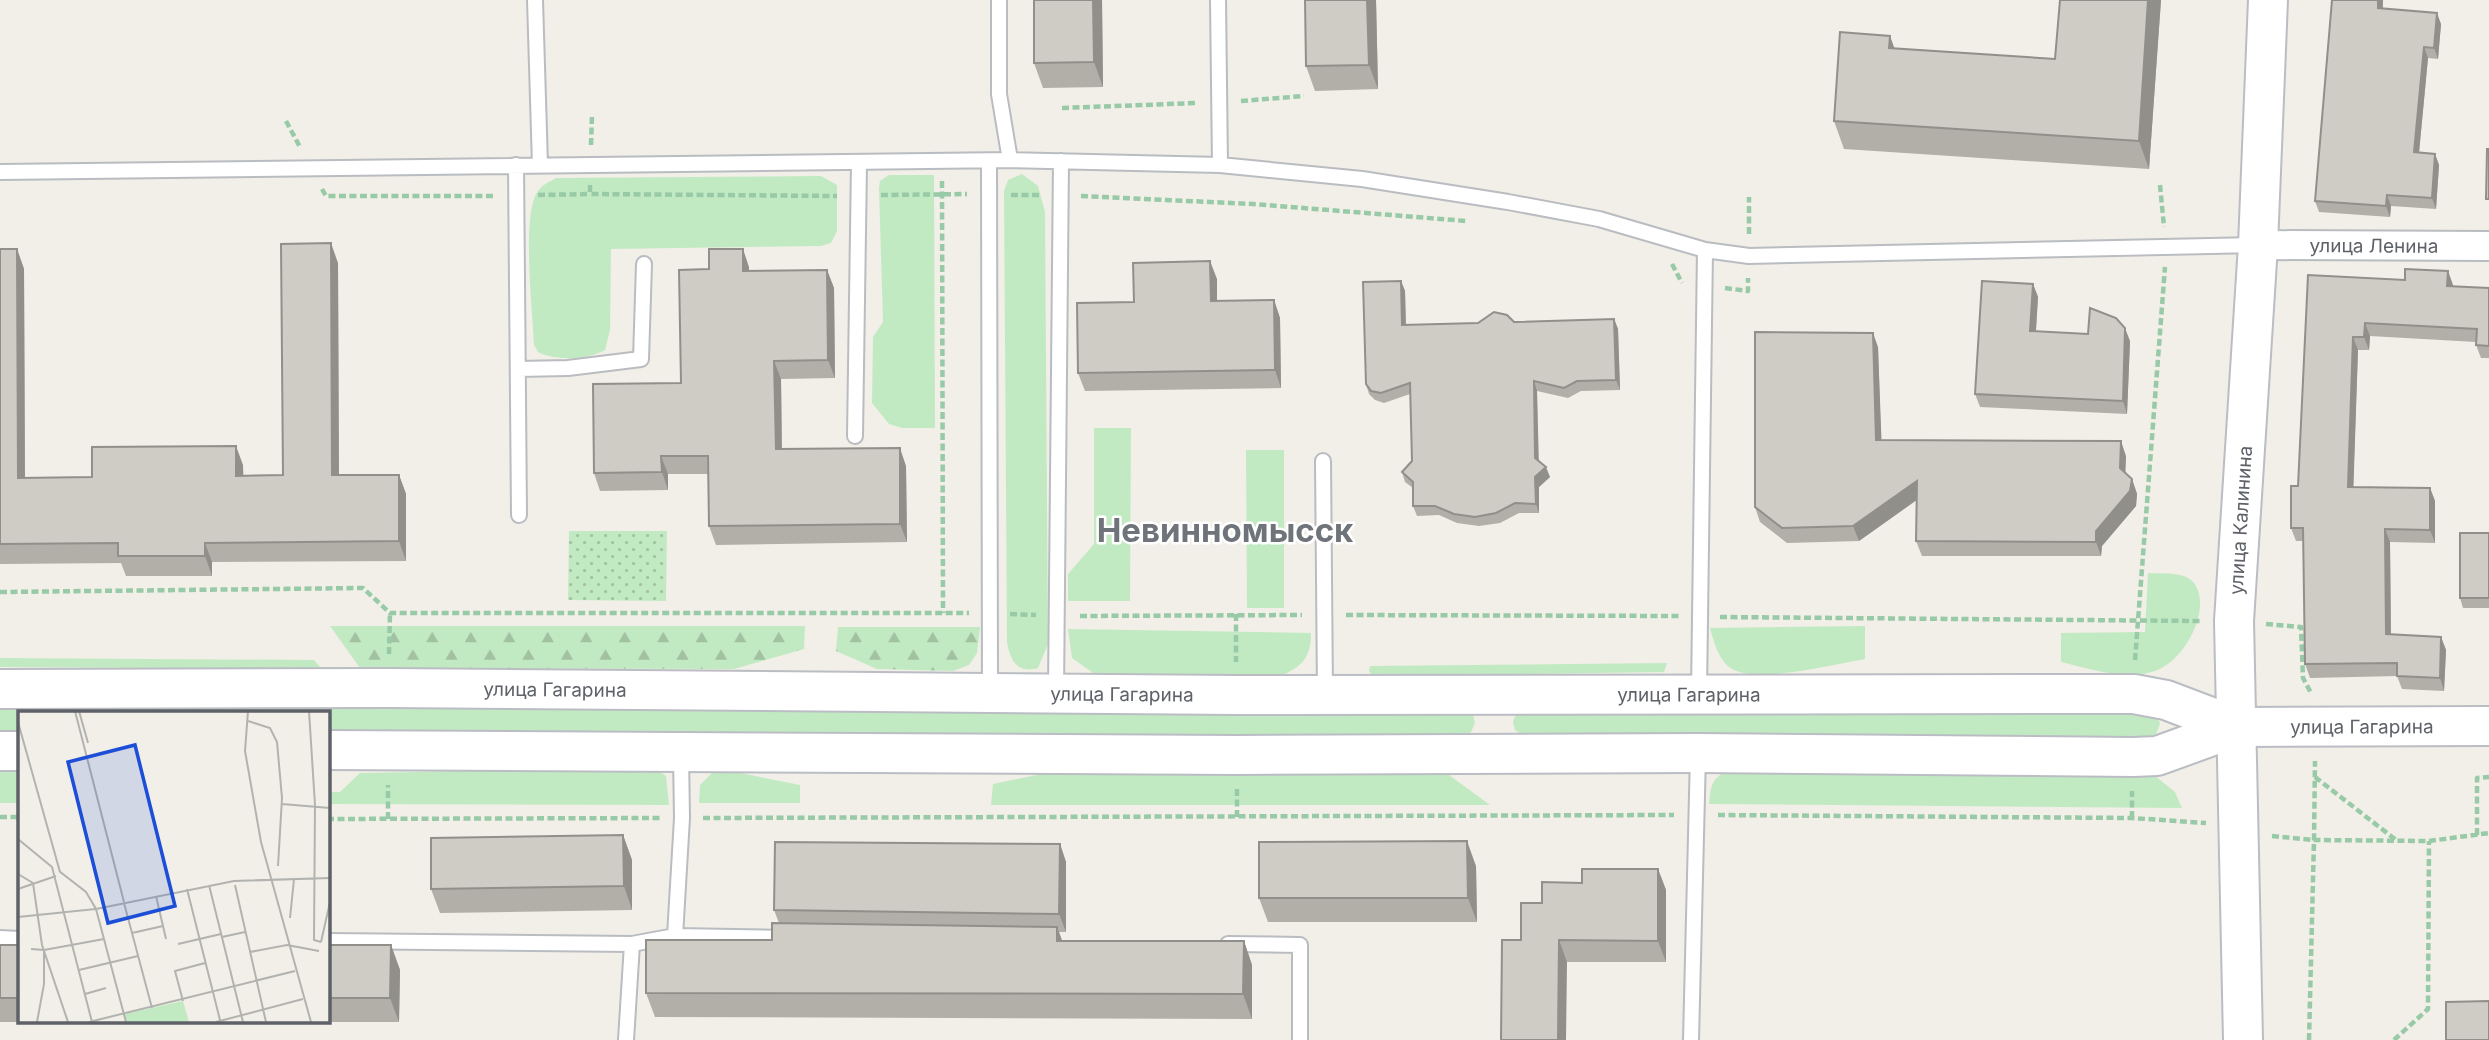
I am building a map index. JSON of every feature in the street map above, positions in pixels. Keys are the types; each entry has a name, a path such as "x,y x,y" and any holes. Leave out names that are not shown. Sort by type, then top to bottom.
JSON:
{"main road":[{"name":"улица Калинина","path":"2243,1040 2234,621 2258,245 2268,0"},
{"name":"улица Гагарина","path":"0,689 2134,694 2166,700 2237,727"},
{"path":"1494,693 1497,754"},
{"name":"улица Гагарина","path":"329,750 2157,756 2237,727 2489,726"},
{"path":"0,751 18,751"}],"street":[{"name":"улица Ленина","path":"2258,245 2489,246"}],"lane":[{"path":"535,0 540,165"},
{"path":"999,0 999,94 1010,160"},
{"path":"1217,0 1220,165"},
{"path":"0,172 516,165 989,163 1010,160 1220,165 1362,179 1508,202 1599,219 1705,250 1749,256 2258,245"},
{"path":"1056,691 1061,161"},
{"path":"855,436 859,163"},
{"path":"989,163 990,691"},
{"path":"516,165 519,515"},
{"path":"1699,692 1705,250"},
{"path":"518,369 568,368 641,359 644,264"},
{"path":"1323,461 1325,694"},
{"path":"675,936 682,818 681,751"},
{"path":"1691,1040 1698,753"},
{"path":"329,942 632,944 675,936 800,938"},
{"path":"0,938 18,939"},
{"path":"626,1040 632,944"},
{"path":"1216,944 1300,945 1300,1040"}],"path":[{"path":"1062,108 1219,103 1304,96"},
{"path":"592,116 590,194 1061,194 1253,204 1479,222"},
{"path":"942,162 943,613"},
{"path":"0,592 363,588 390,613 1698,616 2135,622 2166,248 2160,185"},
{"path":"1672,262 1680,283 1748,291"},
{"path":"2315,777 2396,841"},
{"path":"2477,835 2477,778 2489,777"},
{"path":"0,817 18,817"},
{"path":"329,819 1237,817"},
{"path":"2309,1040 2314,840 2429,841 2489,834"},
{"path":"2395,1040 2428,1009 2429,841"}],"green space":[{"path":"1022,174 1038,186 1045,212 1048,644 1038,668 1031,669 1016,664 1007,642 1004,191 1008,180"},
{"path":"889,175 934,175 935,428 902,428 889,424 872,403 873,337 883,322 879,188 880,181"},
{"path":"821,176 837,185 837,231 831,243 821,246 611,249 610,330 605,350 590,356 572,358 553,357 538,352 534,345 530,288 530,220 538,191 546,184 556,178"},
{"path":"1094,428 1131,428 1130,601 1068,601 1068,574 1094,544"},
{"path":"1246,450 1284,450 1284,608 1247,608"},
{"path":"569,531 667,531 666,601 568,600"},
{"path":"2148,573 2172,574 2190,579 2199,594 2198,620 2185,646 2176,657 2155,671 2131,675 2108,673 2061,662 2061,633 2145,632"},
{"path":"330,626 805,626 804,649 734,669 360,668"},
{"path":"1865,626 1865,659 1779,674 1746,673 1729,667 1718,652 1710,628"},
{"path":"838,627 980,627 977,653 969,665 953,671 877,669 836,651"},
{"path":"1068,629 1311,633 1310,648 1305,659 1283,675 1096,675 1072,658"},
{"path":"0,658 314,660 322,669 0,667"},
{"path":"1667,663 1664,672 1372,676 1369,671 1370,666"},
{"path":"0,706 1462,709 1473,715 1475,723 1471,732 1462,736 329,733 329,711 18,711 18,733 0,733"},
{"path":"1517,711 2146,712 2157,716 2160,724 2156,734 2148,738 1522,735 1515,730 1513,722"},
{"path":"647,768 666,776 669,805 329,804 329,792 340,792 360,773"},
{"path":"1066,769 1449,775 1490,805 991,805 993,784"},
{"path":"1729,770 2154,775 2175,792 2182,808 1709,804 1713,783"},
{"path":"0,771 18,771 18,803 0,803"},
{"path":"713,772 740,773 800,785 800,803 699,803 700,785"}],"building":[{"path":"1034,0 1093,0 1094,62 1034,63"},
{"path":"1305,0 1367,0 1369,65 1306,66"},
{"path":"2060,0 2148,0 2139,141 1834,121 1840,32 1890,36 1889,48 2055,59"},
{"path":"2332,0 2378,0 2378,8 2437,13 2434,48 2424,47 2414,152 2435,154 2432,198 2387,195 2386,206 2315,201"},
{"path":"2489,149 2489,199 2486,199"},
{"path":"331,243 332,475 399,475 399,541 205,543 205,556 118,556 118,543 0,544 0,249 17,249 18,478 92,477 92,447 236,446 236,476 283,475 281,244"},
{"path":"709,249 743,249 743,271 827,270 828,360 774,361 776,449 900,448 900,524 709,526 708,456 661,456 662,472 594,473 593,384 681,383 679,270 709,269"},
{"path":"1210,261 1211,301 1274,300 1275,370 1078,373 1077,303 1134,302 1133,263"},
{"path":"2405,269 2448,271 2447,286 2489,288 2489,346 2476,345 2477,329 2365,323 2364,337 2353,337 2348,487 2430,488 2430,530 2385,529 2386,634 2441,637 2440,678 2397,676 2397,663 2305,664 2303,528 2291,528 2291,486 2298,486 2308,275 2405,280"},
{"path":"1401,281 1402,325 1478,323 1494,312 1507,315 1514,322 1614,319 1616,380 1577,381 1564,388 1534,381 1535,458 1546,467 1535,477 1536,504 1515,503 1496,513 1475,517 1454,514 1435,506 1413,506 1413,482 1402,472 1412,461 1410,383 1381,393 1371,391 1366,384 1363,282"},
{"path":"1982,281 2033,284 2030,331 2088,334 2090,308 2116,318 2125,328 2123,401 1975,394"},
{"path":"1755,332 1873,333 1876,440 2121,441 2120,468 2132,479 2130,491 2096,531 2096,542 1916,541 1917,481 1853,526 1782,528 1755,507"},
{"path":"2460,533 2489,533 2489,598 2460,598"},
{"path":"623,835 624,886 431,889 431,838"},
{"path":"1467,841 1468,898 1259,898 1259,842"},
{"path":"775,842 1060,844 1059,914 774,910"},
{"path":"1582,869 1658,869 1658,941 1559,940 1558,1040 1501,1040 1502,940 1521,940 1521,903 1542,903 1542,882 1582,883"},
{"path":"772,923 1057,927 1057,941 1244,941 1243,994 646,993 646,940 772,940"},
{"path":"0,945 18,945 18,998 0,998"},
{"path":"329,945 391,945 390,998 329,998"},
{"path":"2489,1001 2489,1040 2446,1040 2446,1002"}],"district":[{"name":"Невинномысск","path":"1225,530"}]}
